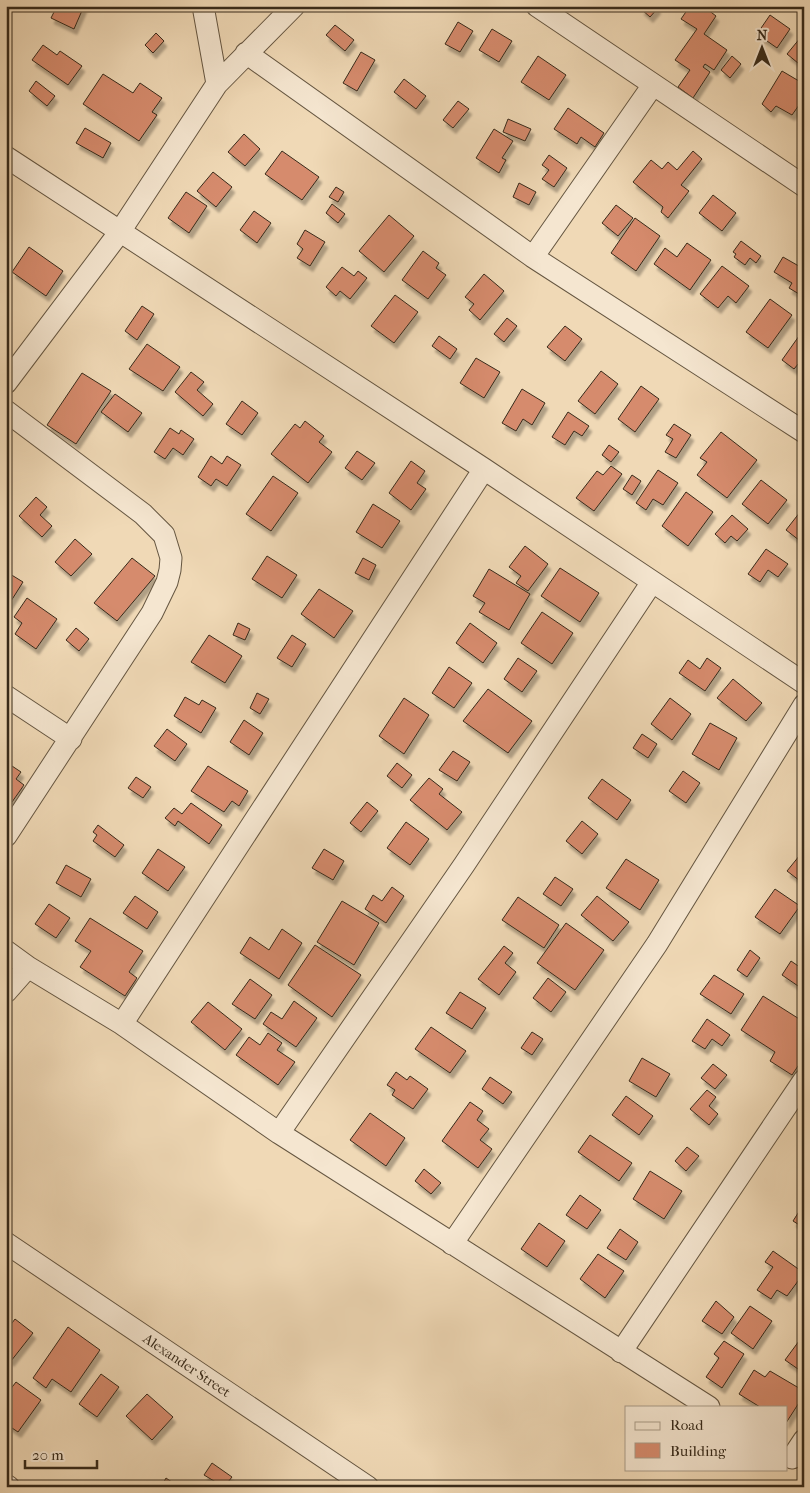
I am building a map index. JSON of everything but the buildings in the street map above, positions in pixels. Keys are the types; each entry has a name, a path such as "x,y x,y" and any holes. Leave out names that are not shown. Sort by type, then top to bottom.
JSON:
{"street":[{"path":"203,6 217,84"},
{"path":"6,382 119,233 217,84 294,6"},
{"path":"537,6 804,186"},
{"path":"246,53 533,257 804,432"},
{"path":"533,257 653,85"},
{"path":"6,157 119,233 484,468 804,683"},
{"path":"6,410 143,514 164,535 169,546 171,558 167,582 152,613 6,836"},
{"path":"122,1024 484,468"},
{"path":"280,1133 464,865 652,582"},
{"path":"6,696 71,739"},
{"path":"452,1244 657,944 804,705"},
{"path":"6,951 28,967 122,1024 280,1133 707,1406"},
{"path":"6,992 28,967"},
{"path":"621,1352 804,1080"},
{"name":"Alexander Street","path":"6,1243 368,1487"},
{"path":"794,1460 804,1440"}]}
